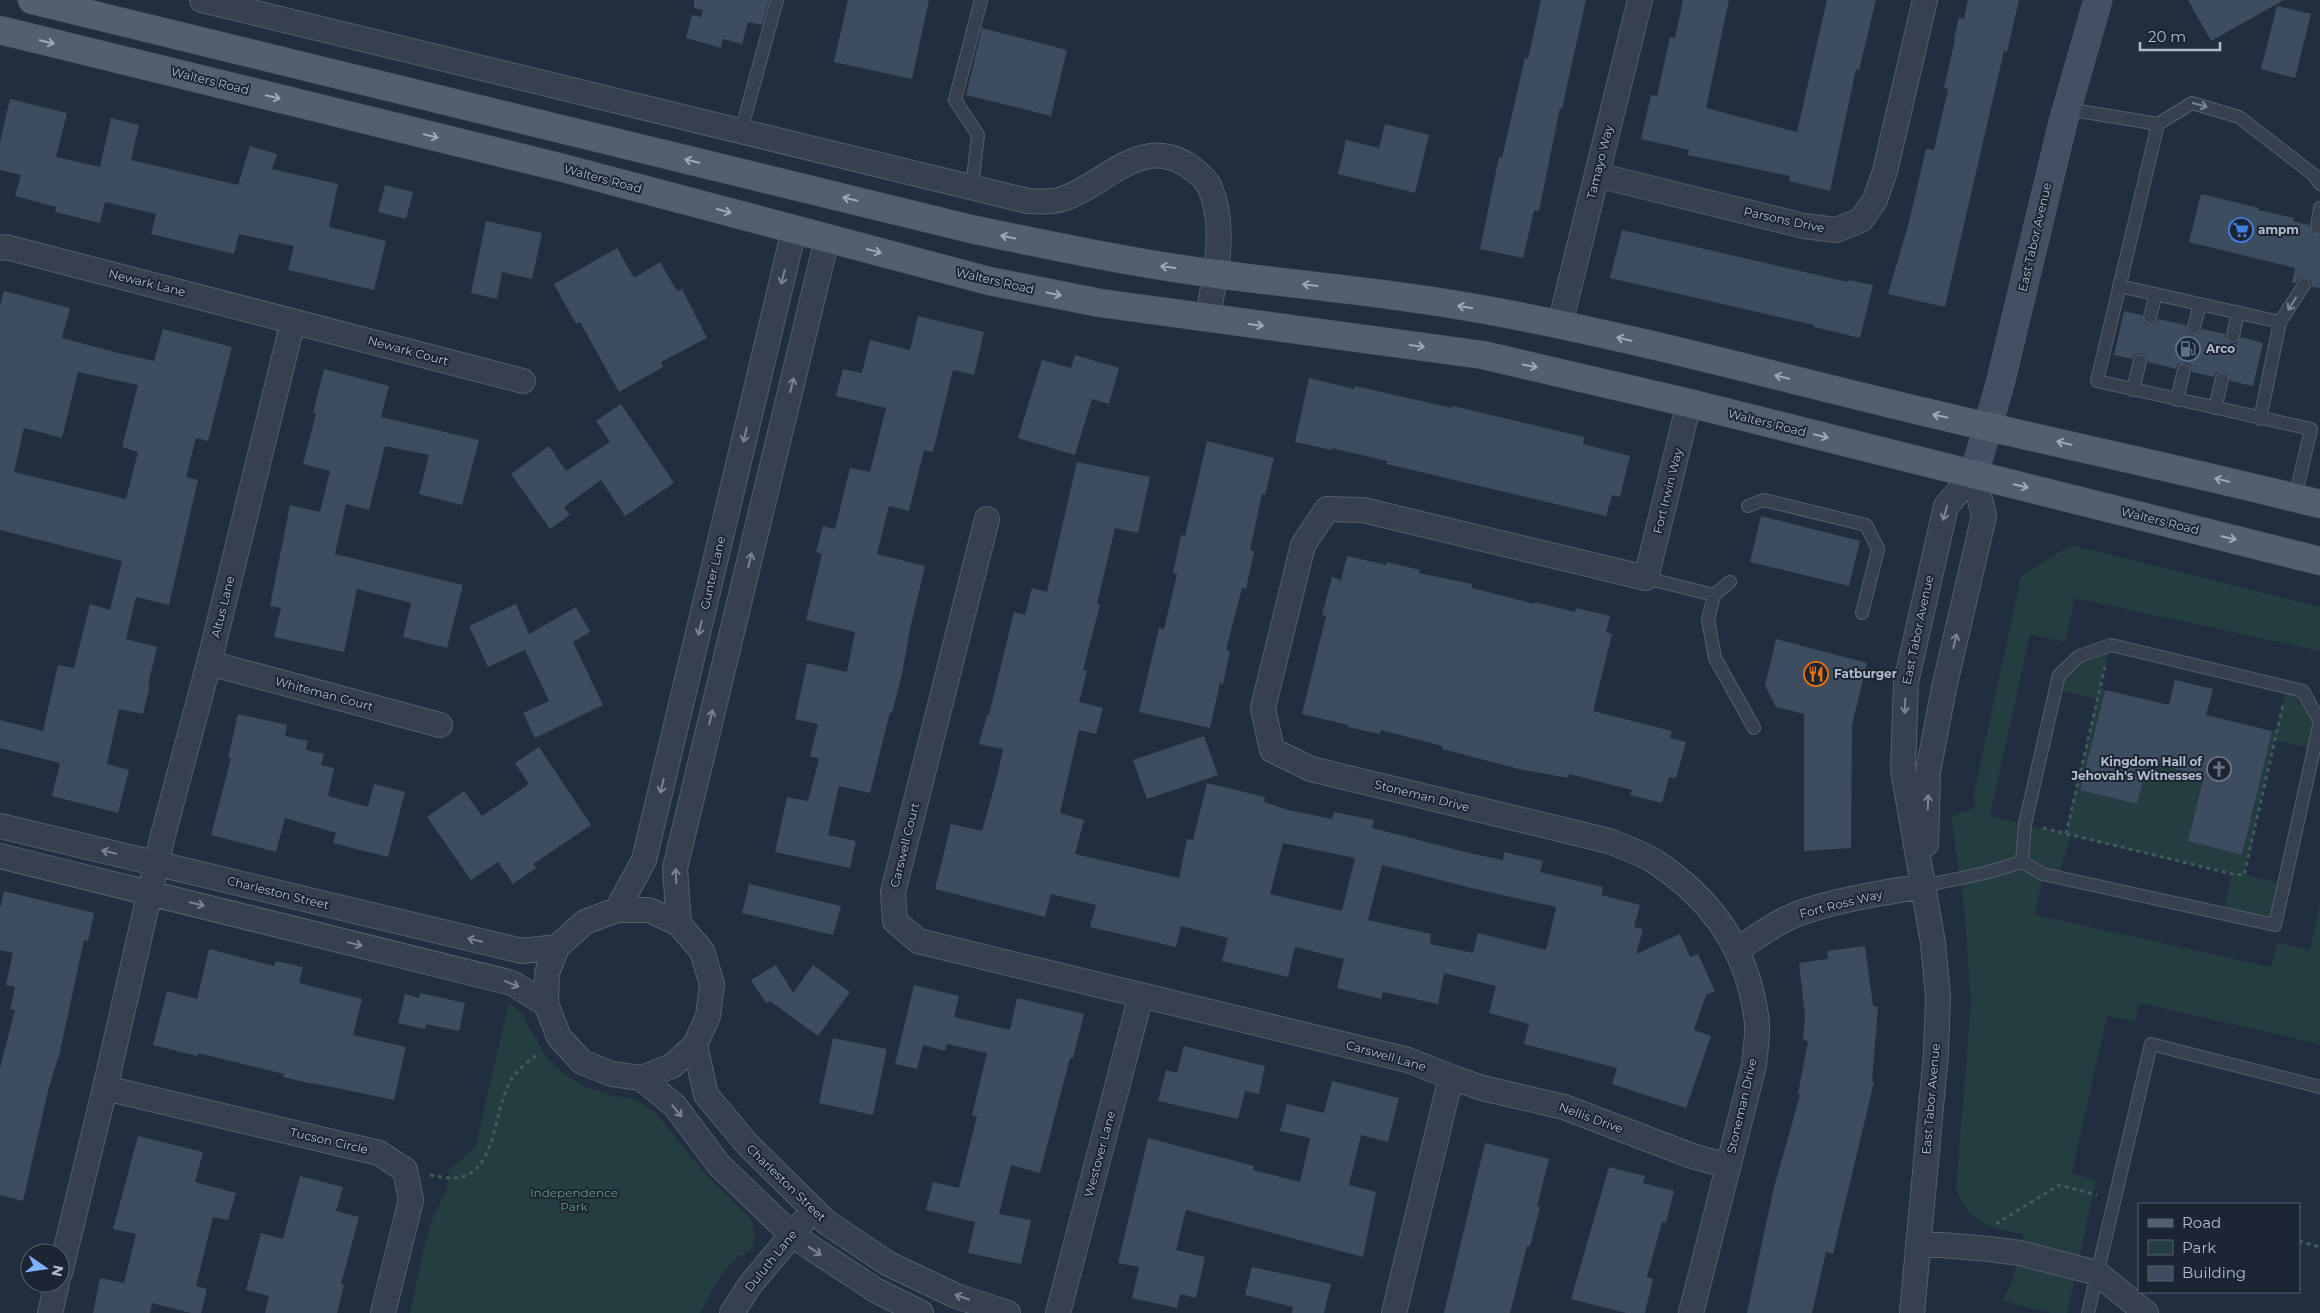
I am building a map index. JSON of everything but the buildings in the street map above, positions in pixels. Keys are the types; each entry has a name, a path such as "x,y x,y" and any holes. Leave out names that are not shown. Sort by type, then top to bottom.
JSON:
{"main road":[{"path":"32,0 970,229 1103,257 1216,274 1368,292 1492,311 1560,324 2307,501"},
{"name":"East Tabor Avenue","path":"1974,474 2000,384 2066,109 2098,0"},
{"name":"Walters Road","path":"0,30 559,167 989,281 1100,304 1483,355 1689,403 2320,560"}],"street":[{"name":"Tamayo Way","path":"1560,324 1640,0"},
{"name":"Parsons Drive","path":"1597,175 1804,226 1836,230 1861,220 1875,200 1885,171 1925,0"},
{"path":"209,1 1028,201 1061,200 1083,190 1131,162 1150,156 1166,156 1182,162 1198,172 1210,187 1216,209 1218,254 1207,319"},
{"name":"Gunter Lane","path":"617,910 644,860 794,230"},
{"path":"679,924 675,868 827,239"},
{"name":"Newark Lane","path":"0,248 15,250 293,321"},
{"name":"Newark Court","path":"293,321 523,381"},
{"name":"Altus Lane","path":"150,893 293,321"},
{"name":"Fort Irwin Way","path":"1646,578 1689,403"},
{"name":"East Tabor Avenue","path":"1912,1313 1936,1053 1938,996 1934,943 1903,770 1906,682 1946,506 1974,474"},
{"name":"East Tabor Avenue","path":"1924,886 1928,772 1944,688 1984,516 1974,474"},
{"name":"Stoneman Drive","path":"1646,578 1364,510 1327,509 1303,545 1263,708 1272,750 1310,768 1609,841 1653,860 1692,889 1721,923 1738,949 1751,992 1757,1025 1754,1065 1691,1313"},
{"name":"Carswell Court","path":"987,519 893,892 895,921 918,941 1141,995"},
{"name":"Whiteman Court","path":"209,663 440,725"},
{"name":"Charleston Street","path":"0,826 522,951 557,946"},
{"path":"0,856 512,983 546,1004"},
{"name":"Fort Ross Way","path":"1738,949 1769,928 1799,914 1827,905 1924,886"},
{"path":"67,1243 150,893"},
{"path":"617,910 649,910 679,924 702,951 712,984 708,1016 695,1045 672,1066 641,1078 612,1074 582,1062 559,1037 546,1004 547,973 557,946 585,922 617,910"},
{"name":"Carswell Lane","path":"1141,995 1408,1060 1451,1077"},
{"name":"Westover Lane","path":"1058,1313 1141,995"},
{"name":"Charleston Street","path":"695,1045 706,1095 748,1145 826,1222 887,1262 956,1296 1008,1313"},
{"path":"1394,1313 1451,1077"},
{"name":"Nellis Drive","path":"1451,1077 1482,1088 1564,1107 1692,1156 1728,1166"},
{"path":"641,1078 675,1106 720,1165 792,1235 877,1291 921,1313"},
{"name":"Tucson Circle","path":"105,1088 379,1153 405,1170"},
{"path":"383,1313 411,1200 405,1170"},
{"name":"Duluth Lane","path":"732,1313 750,1285 813,1210"},
{"path":"1918,1243 1989,1248 2020,1253 2097,1273 2146,1313"},
{"path":"50,1313 55,1293"}],"lane":[{"path":"741,131 778,0"},
{"path":"972,187 978,135 955,100 981,0"},
{"path":"2066,109 2158,124 2192,103 2239,117 2314,175 2320,184"},
{"path":"2158,124 2097,381 2315,430 2307,501"},
{"path":"2317,227 2320,208"},
{"path":"2260,419 2280,322 2304,285"},
{"path":"2119,286 2280,322"},
{"path":"2150,317 2156,294"},
{"path":"2194,327 2200,304"},
{"path":"2233,336 2238,312"},
{"path":"2133,390 2140,361"},
{"path":"2177,400 2184,370"},
{"path":"2215,408 2222,379"},
{"path":"1748,506 1764,500 1866,525 1878,549 1862,613"},
{"path":"1646,578 1714,595"},
{"path":"1730,582 1714,595 1708,620 1715,658 1754,728"},
{"path":"1924,886 1985,873 2022,862 2044,874 2276,925 2320,722 2302,691 2110,645 2079,656 2059,674 2025,824 2022,862"},
{"path":"2088,1313 2151,1044 2320,1087"}],"path":[{"path":"2066,834 2110,645"},
{"path":"2025,824 2232,874 2244,875 2287,688"},
{"path":"405,1170 451,1178 464,1177 475,1170 487,1153 510,1081 520,1069 559,1037"},
{"path":"1994,1226 2059,1185 2114,1199"},
{"path":"2300,1242 2320,1247"}],"green space":[{"path":"2071,545 2320,607 2320,651 2075,598 2065,642 2030,634 1990,816 2066,834 2097,699 2055,689 2059,675 2111,645 2100,687 2105,690 2080,790 2137,804 2148,762 2204,776 2188,841 2242,854 2272,731 2276,730 2287,688 2303,691 2320,722 2314,749 2274,740 2244,875 2285,884 2275,925 2223,913 2232,874 2071,836 2058,877 2043,875 2035,915 2271,967 2277,943 2310,950 2320,903 2320,1044 2140,1003 2135,1022 2107,1016 2072,1173 2096,1181 2067,1313 2051,1313 2002,1301 2013,1280 2023,1234 2000,1229 1981,1222 1966,1209 1956,1188 1971,1003 1964,906 1951,817 1975,808 1974,793 2021,576"},
{"name":"Independence Park","path":"509,1002 522,1014 546,1057 565,1075 586,1087 614,1096 631,1098 654,1111 708,1177 751,1219 755,1235 752,1247 749,1252 736,1258 721,1275 700,1313 410,1313 426,1241 433,1218 446,1191 448,1171 475,1148"}],"place":[{"name":"ampm","path":"2241,230"},
{"name":"Arco","path":"2188,349"},
{"name":"Fatburger","path":"1816,674"},
{"name":"Kingdom Hall of Jehovah's Witnesses","path":"2219,769"}]}
